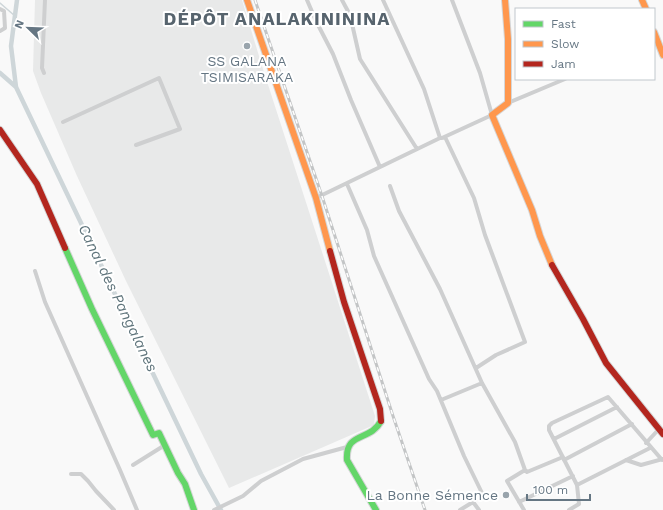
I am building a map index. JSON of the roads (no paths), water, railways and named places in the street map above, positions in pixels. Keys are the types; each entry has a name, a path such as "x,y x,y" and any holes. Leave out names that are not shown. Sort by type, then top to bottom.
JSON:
{"street":[{"path":"44,73 42,68 45,0"},
{"path":"214,510 243,496 261,480 303,460 347,446 353,441 374,430 379,426 381,420 380,409 344,302 316,198 247,0"},
{"path":"307,0 333,54 380,167"},
{"path":"342,0 350,15 360,59 417,149"},
{"path":"383,0 424,89 442,138 474,198 485,235 525,342 496,355 476,368"},
{"path":"452,0 480,73 492,115 532,210 553,269 583,319 606,363 663,434"},
{"path":"505,0 508,19 508,103"},
{"path":"0,9 4,11 5,28 0,31"},
{"path":"656,41 663,56"},
{"path":"63,122 159,78 180,129 136,144"},
{"path":"316,198 417,149 492,115 508,103 563,80"},
{"path":"0,130 37,184 92,308 153,436 159,433 185,484 194,510"},
{"path":"347,184 367,230 374,256 429,379 441,400 464,456 482,493 473,502 461,510"},
{"path":"390,186 399,211 440,289 482,383 515,442 525,470"},
{"path":"35,271 45,302 120,470 136,510"},
{"path":"441,400 482,383"},
{"path":"569,510 579,504 577,485 549,430 549,426 552,423 608,397 632,424 650,448 662,460"},
{"path":"554,439 617,407"},
{"path":"524,510 507,481 525,470 527,472 564,458 632,424"},
{"path":"646,443 659,429"},
{"path":"133,465 164,445"},
{"path":"347,446 347,460 376,510"},
{"path":"577,485 650,448"},
{"path":"625,460 641,465 662,460"},
{"path":"71,474 81,474 114,510"},
{"path":"519,502 573,476"},
{"path":"473,502 479,510"}],"waterway":[{"name":"Canal des Pangalanes","path":"17,0 11,46 16,87 201,474 221,510"},
{"path":"0,3 15,16"},
{"name":"Canal des Pangalanes","path":"0,73 16,87"}],"railway":[{"path":"255,0 322,196 425,510"}],"place":[{"name":"SS GALANA TSIMISARAKA","path":"247,46"},
{"name":"La Bonne Sémence","path":"506,495"}],"district":[{"name":"DÉPÔT ANALAKINININA","path":"277,19"}]}
